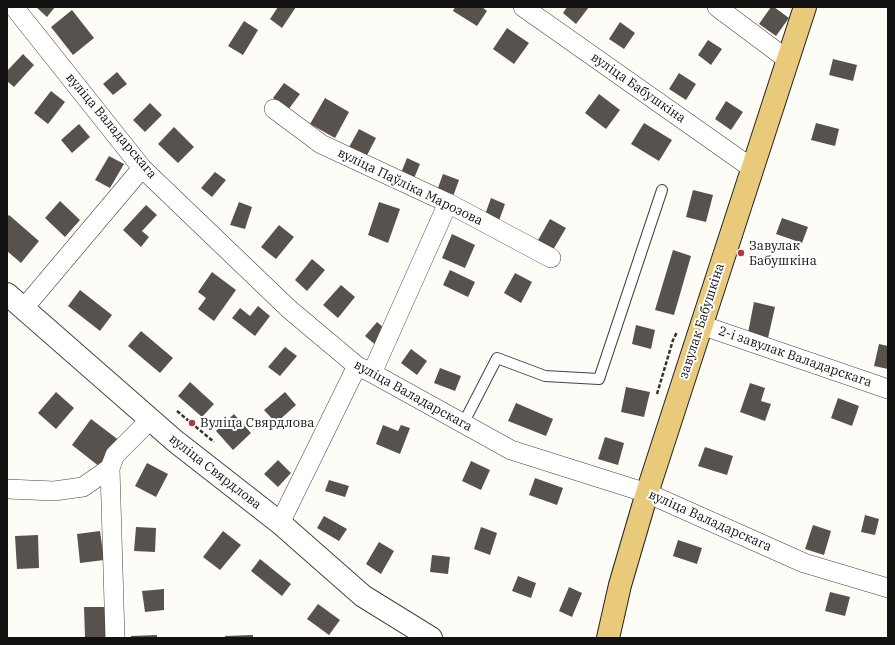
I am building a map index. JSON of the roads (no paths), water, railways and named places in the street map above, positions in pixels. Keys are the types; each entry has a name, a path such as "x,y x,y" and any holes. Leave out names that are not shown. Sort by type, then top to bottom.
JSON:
{"main road":[{"name":"завулак Бабушкіна","path":"608,638 620,585 647,493 806,7"}],"street":[{"name":"вуліца Валадарскага","path":"14,7 142,168 289,309 364,370 511,450 647,493 804,562 888,588"},
{"name":"вуліца Бабушкіна","path":"523,7 753,169"},
{"path":"717,7 788,60"},
{"name":"вуліца Паўліка Марозова","path":"274,109 321,144 448,203 551,258"},
{"path":"24,308 142,168"},
{"path":"280,523 364,370 448,203"},
{"name":"вуліца Свярдлова","path":"7,294 150,420 280,523 363,596 431,638"},
{"name":"2-і завулак Валадарскага","path":"701,325 888,389"},
{"path":"116,638 110,468 115,455 150,420"},
{"path":"7,489 54,491 83,487 110,468"}],"lane":[{"path":"463,424 497,358 545,376 599,379 662,190"}],"place":[{"name":"Завулак Бабушкіна","path":"741,253"},
{"name":"Вуліца Свярдлова","path":"192,423"}]}
